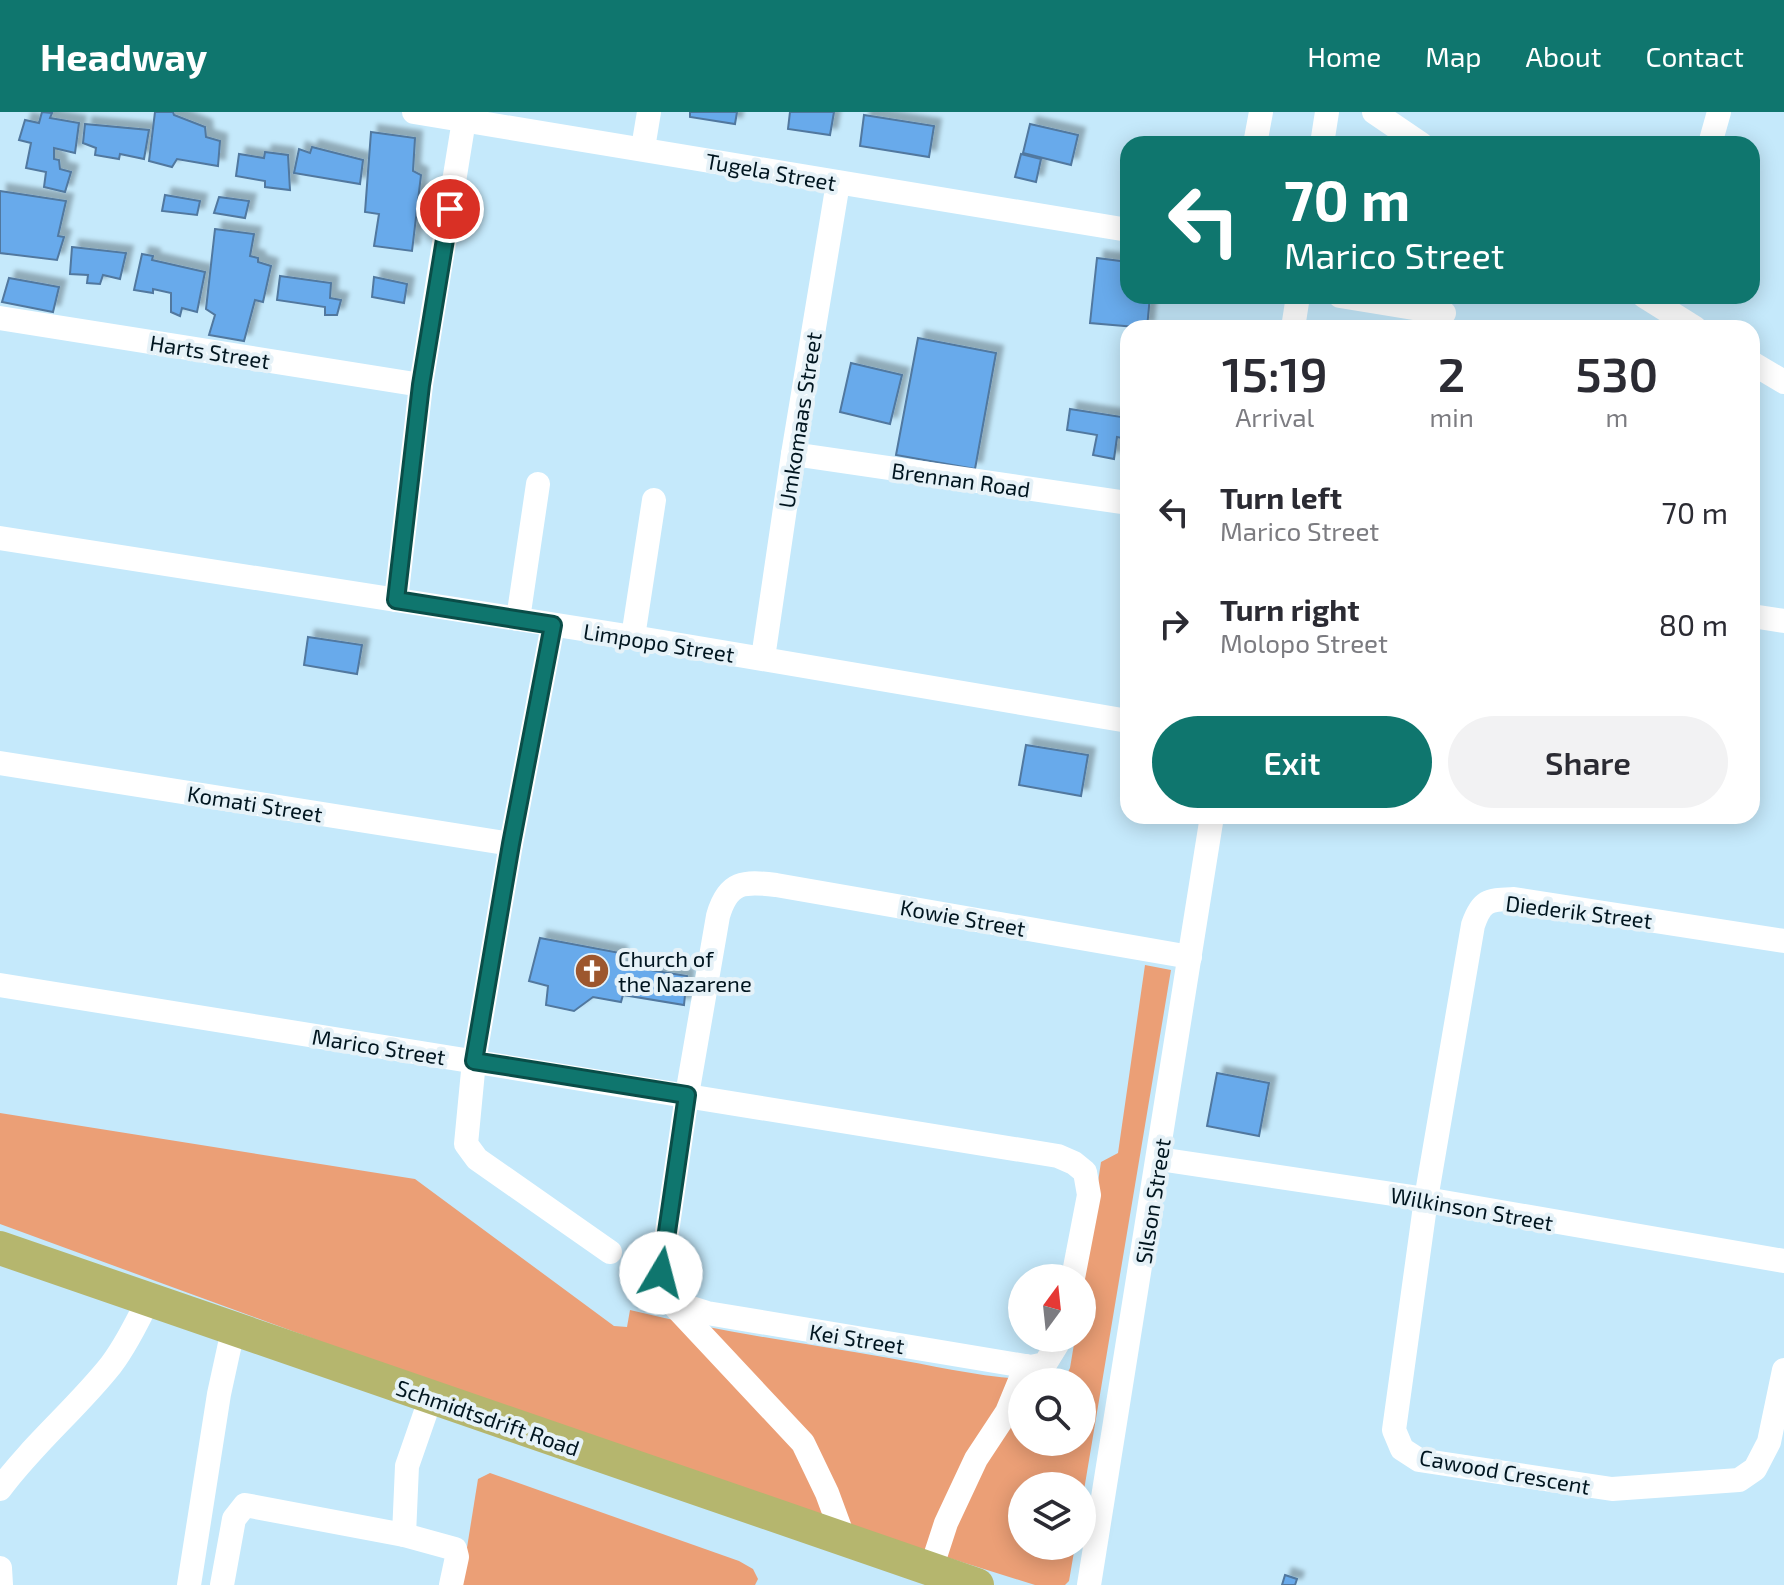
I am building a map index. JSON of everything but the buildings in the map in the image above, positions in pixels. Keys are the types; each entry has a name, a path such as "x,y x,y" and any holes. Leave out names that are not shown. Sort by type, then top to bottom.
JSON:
{"highway":[{"name":"Schmidtsdrift Road","path":"0,1248 844,1539 917,1572 970,1584"}],"street":[{"name":"Tugela Street","path":"414,112 1120,229"},
{"path":"643,148 649,112"},
{"path":"1256,136 1261,112"},
{"path":"1323,136 1327,112"},
{"path":"1374,112 1409,136"},
{"path":"1712,136 1719,112"},
{"path":"396,600 421,385 464,120"},
{"name":"Umkomaas Street","path":"763,658 838,183"},
{"path":"1389,304 1444,313"},
{"path":"1662,304 1684,320"},
{"name":"Harts Street","path":"0,318 421,385"},
{"path":"1760,368 1784,382"},
{"name":"Brennan Road","path":"793,454 1120,502"},
{"path":"518,619 538,484"},
{"path":"633,637 654,500"},
{"name":"Limpopo Street","path":"0,538 763,658 1120,720"},
{"path":"1760,617 1784,621"},
{"path":"553,625 474,1061 466,1144 470,1152 610,1252"},
{"name":"Komati Street","path":"0,763 511,844"},
{"name":"Silson Street","path":"1089,1585 1211,824"},
{"name":"Kowie Street","path":"687,1095 718,916 726,894 750,882 1190,957"},
{"name":"Diederik Street","path":"1426,1199 1473,925 1478,910 1490,900 1536,901 1784,941"},
{"name":"Marico Street","path":"0,985 1045,1153 1074,1163 1085,1172 1089,1195 1076,1264"},
{"path":"687,1095 661,1273 670,1301 803,1443 827,1493 844,1539"},
{"name":"Wilkinson Street","path":"1159,1159 1426,1199 1784,1261"},
{"name":"Cawood Crescent","path":"1426,1199 1394,1430 1402,1449 1419,1460 1612,1489 1739,1480 1755,1469 1769,1442 1784,1370"},
{"path":"0,1489 30,1451 110,1366 130,1337 148,1300"},
{"name":"Kei Street","path":"670,1301 707,1313 1036,1365"},
{"path":"189,1585 219,1394 233,1330"},
{"path":"917,1572 946,1523 970,1472 1036,1365 1048,1352"},
{"path":"404,1535 407,1466 431,1397"},
{"path":"222,1585 234,1519 245,1505 404,1535 455,1549 457,1557 451,1585"},
{"path":"0,1568 1,1585"}],"shaded area":[{"path":"1145,965 1171,970 1096,1418 1096,1368 1070,1368 1073,1352 1096,1352 1096,1264 1086,1264 1101,1162 1118,1153"},
{"path":"0,1113 415,1179 614,1326 627,1327 630,1310 1008,1377 1008,1456 1090,1456 1087,1472 1008,1472 1008,1560 1073,1560 1069,1581 1065,1585 1035,1585 873,1534 453,1390 0,1224"},
{"path":"490,1473 739,1561 753,1569 758,1579 755,1585 461,1585 478,1479"}],"place":[{"name":"Church of the Nazarene","path":"592,971"}],"route":[{"path":"450,209 421,385 396,600 553,625 474,1061 687,1095 661,1273"}]}
